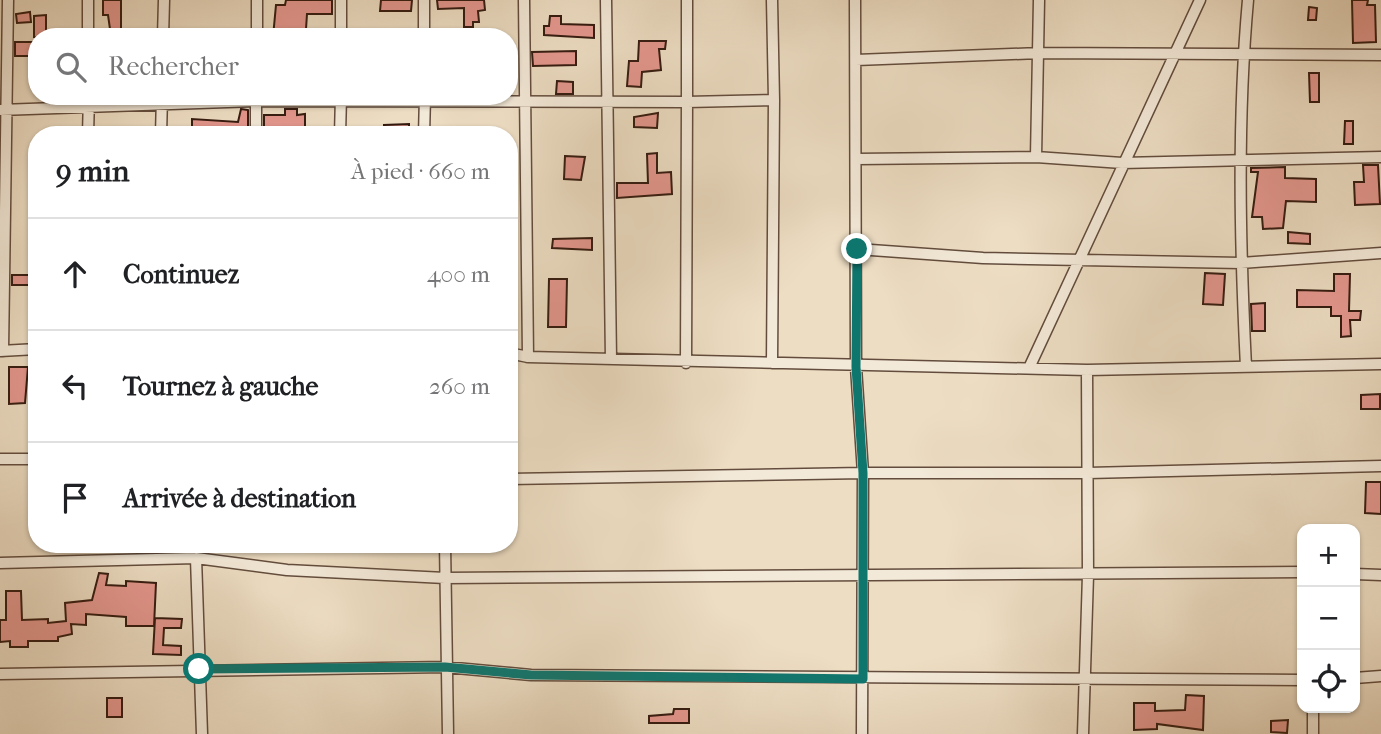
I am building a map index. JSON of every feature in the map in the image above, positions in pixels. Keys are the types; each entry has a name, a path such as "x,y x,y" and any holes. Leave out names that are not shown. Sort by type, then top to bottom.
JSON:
{"street":[{"path":"8,0 4,110 2,351 28,350"},
{"path":"88,0 88,28"},
{"path":"163,28 164,0"},
{"path":"257,0 257,28"},
{"path":"341,0 341,28"},
{"path":"424,0 424,28"},
{"path":"524,0 528,357"},
{"path":"606,0 611,359"},
{"path":"686,363 687,0"},
{"path":"772,0 775,100 772,363"},
{"path":"855,0 856,367 863,473 862,734"},
{"path":"1036,157 1039,0"},
{"path":"1029,368 1122,163 1178,53 1200,0"},
{"path":"1246,367 1241,262 1243,54 1248,0"},
{"path":"856,60 1039,54 1381,55"},
{"path":"518,103 606,104 775,100"},
{"path":"4,110 51,105"},
{"path":"88,126 89,105"},
{"path":"161,126 162,105"},
{"path":"256,105 256,126"},
{"path":"340,126 341,105"},
{"path":"424,126 425,105"},
{"path":"857,159 1036,157 1122,163 1381,157"},
{"path":"857,249 983,258 1241,262 1381,253"},
{"path":"518,355 686,363 1087,370 1381,363"},
{"path":"1083,734 1088,575 1087,370"},
{"path":"0,459 28,459"},
{"path":"518,480 863,473 1088,473 1381,466"},
{"path":"157,553 157,558"},
{"path":"445,553 448,734"},
{"path":"0,563 196,558 287,570 445,578 1297,572"},
{"path":"196,558 202,734"},
{"path":"1360,574 1381,576"},
{"path":"0,674 445,667 531,675 1297,680"},
{"path":"1360,678 1381,676"},
{"path":"1313,713 1313,734"}],"building":[{"path":"103,0 121,0 121,28 110,28 108,15 103,15"},
{"path":"286,0 332,0 332,14 307,14 306,28 274,28 276,5 285,5"},
{"path":"381,0 412,0 411,11 380,11"},
{"path":"437,0 484,0 485,10 478,11 479,22 473,22 473,27 464,27 464,8 438,9"},
{"path":"1352,0 1368,0 1367,5 1375,5 1376,42 1353,43"},
{"path":"1309,7 1317,8 1316,20 1308,20"},
{"path":"30,12 31,22 17,23 16,14"},
{"path":"46,15 46,28 34,28 34,16"},
{"path":"550,16 561,16 561,24 594,25 594,38 544,35 544,26 549,26"},
{"path":"639,41 666,41 665,49 659,49 661,70 642,72 641,87 627,86 629,61 638,61"},
{"path":"15,42 28,42 28,56 15,56"},
{"path":"576,51 576,65 533,66 532,52"},
{"path":"1309,73 1319,73 1319,102 1310,102"},
{"path":"557,81 573,82 573,94 556,94"},
{"path":"241,109 248,110 248,126 192,126 192,119 238,122"},
{"path":"285,109 297,109 297,115 305,114 305,126 264,126 264,115 285,115"},
{"path":"658,113 657,128 634,127 634,117"},
{"path":"1345,121 1353,121 1353,144 1344,144"},
{"path":"409,124 409,126 384,126"},
{"path":"657,153 657,173 671,172 672,194 617,198 617,183 648,183 647,154"},
{"path":"565,156 585,157 581,180 564,179"},
{"path":"1363,165 1378,165 1380,204 1355,205 1354,182 1364,182"},
{"path":"1285,167 1285,178 1316,179 1316,202 1286,201 1283,228 1263,229 1262,217 1252,217 1258,172 1251,172 1251,168"},
{"path":"1288,232 1310,234 1310,244 1288,243"},
{"path":"592,238 592,250 552,248 553,239"},
{"path":"1205,273 1225,274 1223,305 1203,304"},
{"path":"1334,274 1350,274 1349,311 1361,311 1360,320 1350,320 1351,336 1341,337 1341,316 1331,316 1331,307 1297,307 1297,290 1334,291"},
{"path":"12,275 28,275 28,285 12,285"},
{"path":"549,279 567,279 566,327 548,327"},
{"path":"1265,303 1265,331 1252,331 1251,304"},
{"path":"9,367 28,367 25,403 9,404"},
{"path":"1380,394 1380,409 1361,409 1361,395"},
{"path":"1366,482 1381,482 1381,514 1365,513"},
{"path":"99,573 108,574 106,585 126,586 126,581 156,583 154,626 126,626 126,617 86,614 86,625 71,624 72,634 58,637 58,641 28,641 28,647 10,647 10,641 0,642 0,620 6,620 6,591 21,591 22,620 48,619 48,623 66,621 65,603 92,600"},
{"path":"155,618 182,619 181,628 164,628 163,645 181,646 181,655 153,654"},
{"path":"1186,695 1204,696 1203,730 1157,724 1157,729 1134,730 1134,703 1155,703 1155,711 1185,710"},
{"path":"107,698 122,698 122,717 107,717"},
{"path":"674,709 689,709 689,723 649,723 649,716 673,714"},
{"path":"1288,720 1287,733 1271,732 1271,721"}],"route":[{"path":"199,669 445,667 531,675 863,679 863,473 856,367 857,249"}]}
